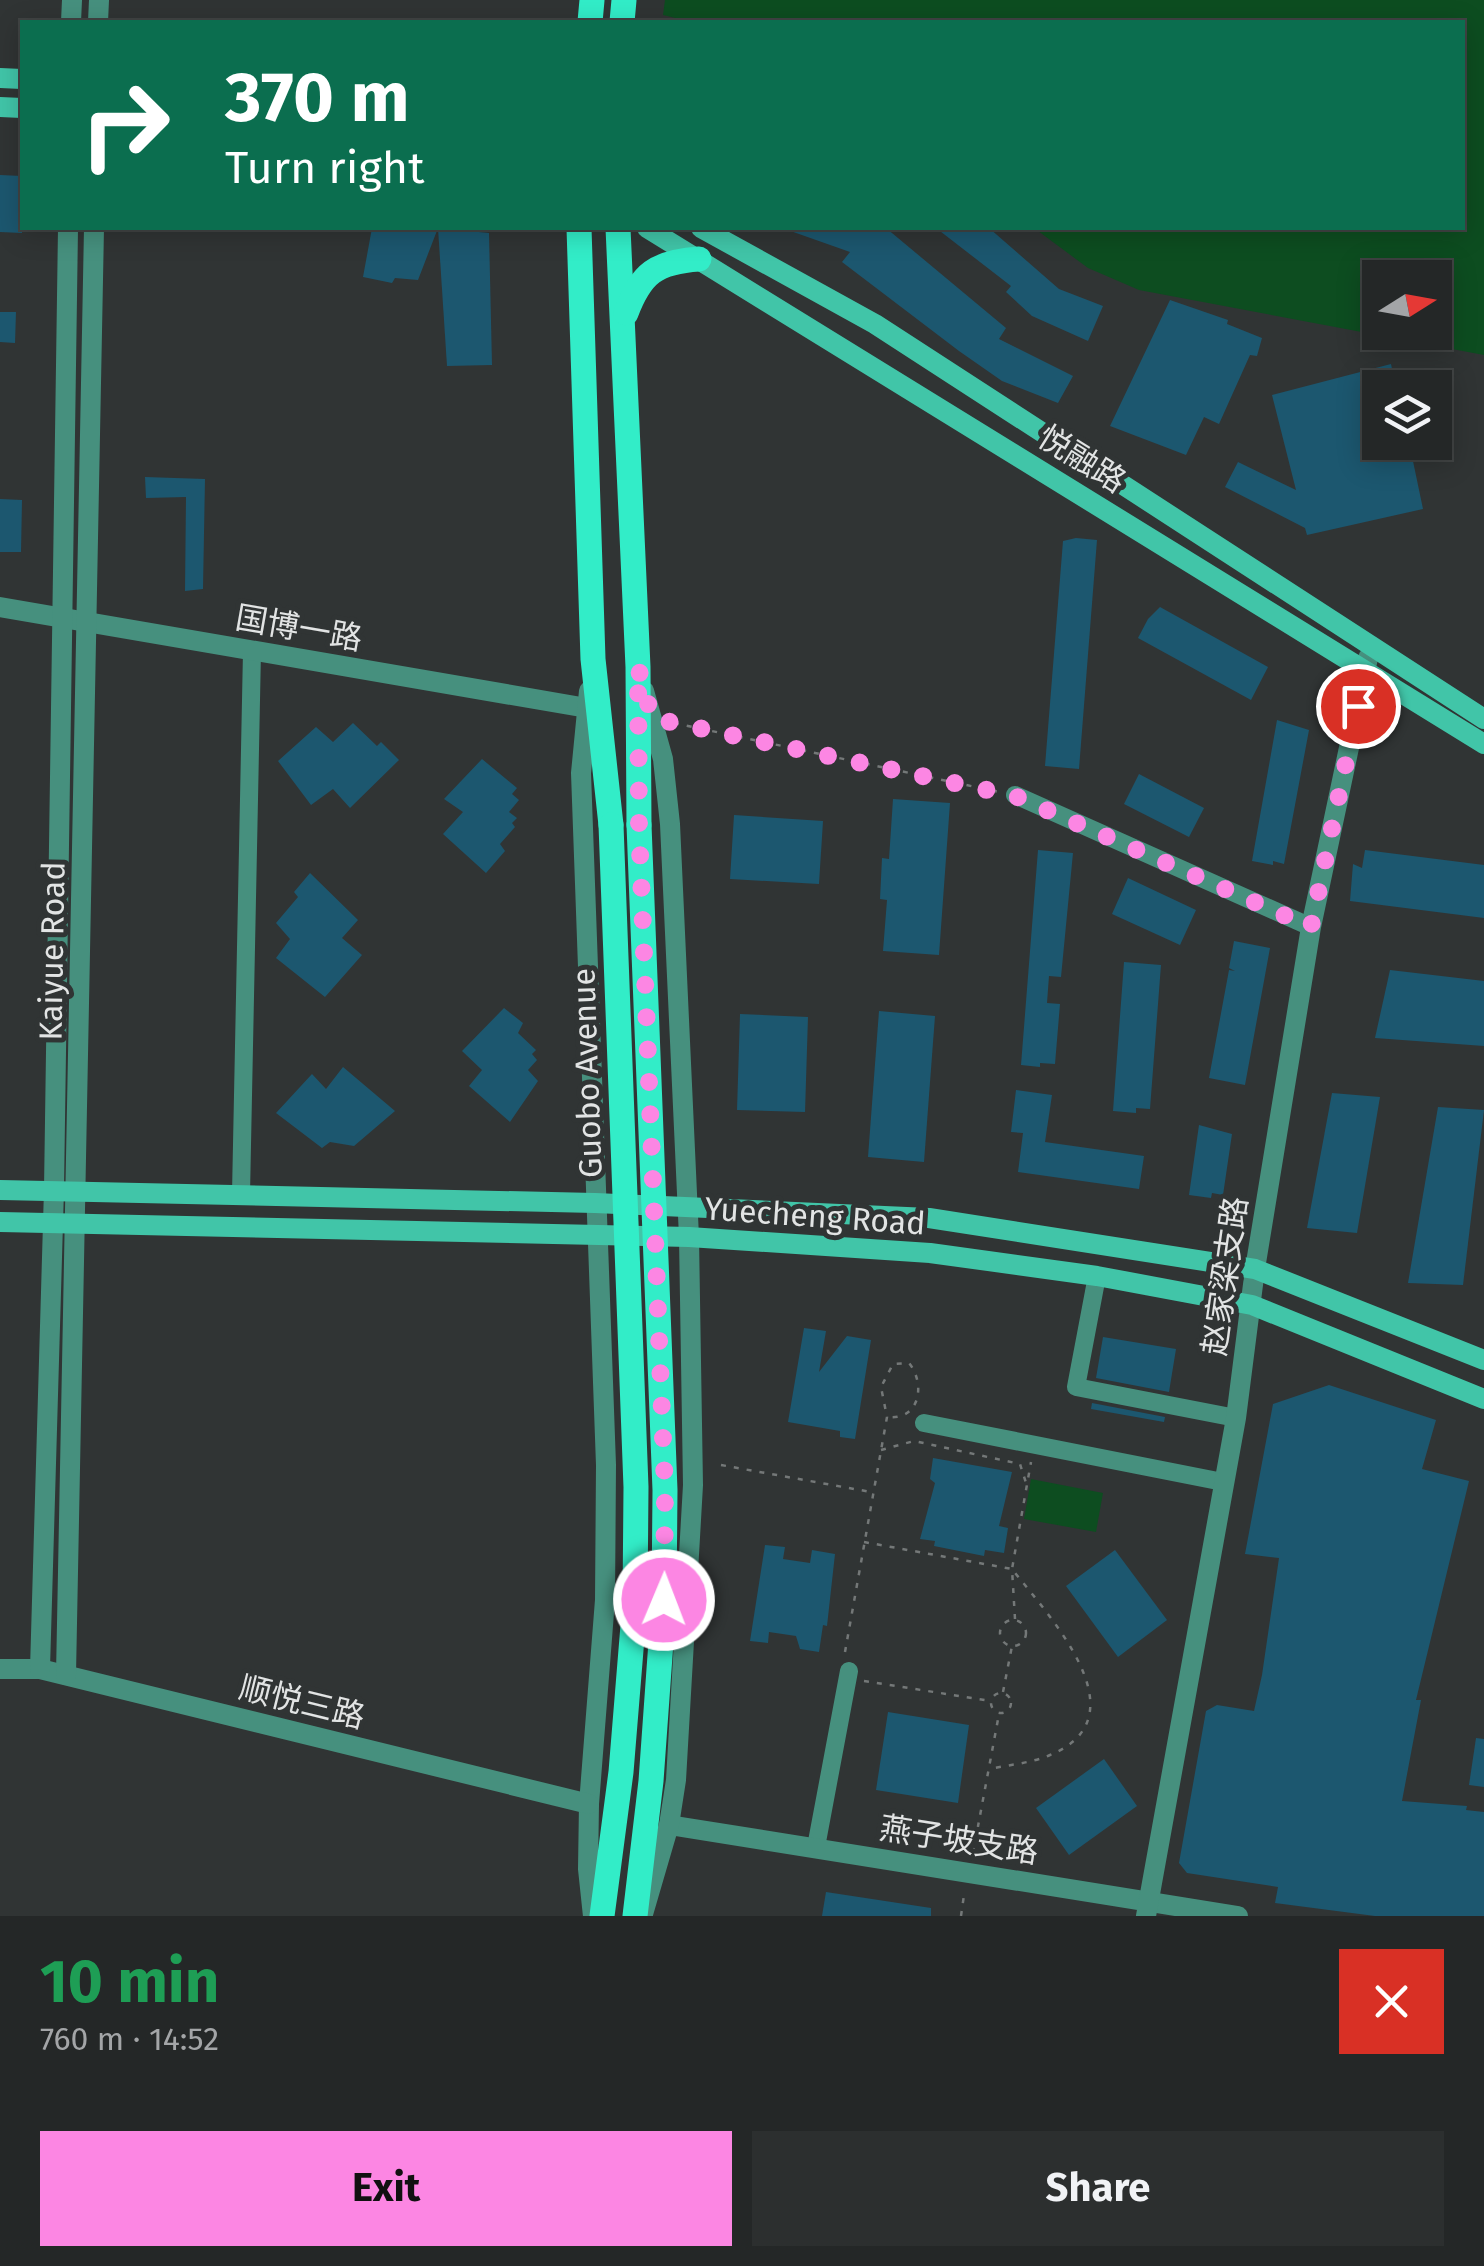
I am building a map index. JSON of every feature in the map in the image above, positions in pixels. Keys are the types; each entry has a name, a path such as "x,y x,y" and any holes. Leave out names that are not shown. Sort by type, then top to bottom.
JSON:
{"main road":[{"name":"Guobo Avenue","path":"578,230 593,659 611,825 636,1486 635,1601 622,1772 602,1916"},
{"name":"Guobo Avenue","path":"618,230 638,667 639,825 665,1490 664,1600 651,1781 635,1916"},
{"name":"悦融路","path":"650,230 1484,744"},
{"name":"悦融路","path":"705,230 875,324 1484,719"},
{"path":"623,322 637,285 648,271 667,261 698,259"},
{"name":"Yuecheng Road","path":"0,1190 595,1203 929,1218 1254,1268 1484,1360"},
{"name":"Yuecheng Road","path":"0,1222 690,1237 930,1253 1097,1276 1252,1305 1484,1400"}],"street":[{"name":"Kaiyue Road","path":"40,1669 54,1189 68,230"},
{"name":"Kaiyue Road","path":"66,1675 94,230"},
{"name":"国博一路","path":"0,607 587,708"},
{"name":"赵家梁支路","path":"1148,1908 1236,1418 1254,1268 1311,927 1371,646"},
{"path":"241,1194 252,650"},
{"path":"593,659 581,773 606,1465 605,1600 589,1804 588,1869 593,1916"},
{"path":"638,667 663,759 670,824 690,1237 693,1485 690,1600 670,1825 643,1916"},
{"path":"1015,796 1311,927"},
{"path":"1097,1276 1076,1387 1236,1418"},
{"path":"924,1423 1223,1482"},
{"name":"顺悦三路","path":"0,1669 40,1669 589,1804"},
{"path":"816,1847 849,1671"},
{"name":"燕子坡支路","path":"670,1825 816,1847 1148,1908 1238,1916"}],"path":[{"path":"652,718 1015,796"},
{"path":"887,1416 900,1417 912,1409 919,1395 918,1373 909,1363 893,1364 885,1374 880,1396 887,1416 844,1654 849,1671 860,1680 990,1701 1003,1693"},
{"path":"880,1450 914,1441 1020,1464 1027,1484"},
{"path":"1015,1619 1012,1569 1034,1444"},
{"path":"720,1465 872,1492"},
{"path":"864,1542 1012,1569 1080,1657 1090,1692 1086,1719 1072,1743 1048,1756 988,1769"},
{"path":"1015,1619 1026,1626 1027,1635 1022,1643 1012,1646 1000,1632 1006,1621 1015,1619"},
{"path":"999,1714 1010,1707 1003,1693 1012,1646"},
{"path":"972,1854 999,1714 990,1701"},
{"path":"961,1916 964,1895"}],"green space":[{"path":"665,0 1484,0 1484,355 1452,349 1452,260 1362,260 1362,332 1139,290 1088,268 1037,230 1465,230 1465,20 684,20 663,15"},
{"path":"1031,1479 1103,1493 1096,1532 1024,1519"}],"building":[{"path":"0,175 20,176 22,233 0,232"},
{"path":"372,230 437,230 418,280 395,278 392,283 363,277"},
{"path":"438,230 489,233 492,365 447,366"},
{"path":"788,230 888,230 1006,328 999,339 1073,376 1058,403 1002,381 959,351 842,262 850,252"},
{"path":"939,230 991,230 1059,289 1103,306 1088,341 1032,316 1006,292 1011,286"},
{"path":"1170,300 1228,320 1227,324 1262,338 1257,356 1250,355 1219,424 1204,417 1186,455 1110,426"},
{"path":"0,312 16,312 15,343 0,342"},
{"path":"1391,364 1392,370 1368,370"},
{"path":"1362,372 1362,460 1413,460 1423,509 1307,535 1305,528 1225,487 1238,462 1296,490 1272,395"},
{"path":"145,477 205,479 203,589 185,591 186,497 146,498"},
{"path":"0,499 22,500 21,552 0,552"},
{"path":"1097,540 1079,769 1045,766 1063,541"},
{"path":"1160,607 1268,667 1251,700 1138,638"},
{"path":"1277,720 1309,730 1284,864 1273,861 1273,865 1252,861"},
{"path":"353,723 399,760 350,808 333,789 311,805 278,761 316,727 333,742"},
{"path":"482,759 517,788 512,794 519,800 509,812 517,818 512,823 515,827 500,844 505,851 486,873 443,834 463,812 444,799"},
{"path":"1139,774 1204,808 1189,837 1124,804"},
{"path":"893,799 950,803 939,955 883,951 887,900 880,899 882,858 889,859"},
{"path":"734,815 823,821 819,884 730,879"},
{"path":"1038,850 1073,853 1061,977 1049,976 1047,1003 1060,1004 1055,1064 1040,1063 1040,1067 1021,1065"},
{"path":"1365,850 1484,865 1484,918 1350,901 1353,864 1362,868"},
{"path":"310,873 358,920 342,938 362,955 325,997 276,958 290,939 276,923 298,897 294,892"},
{"path":"1128,878 1196,910 1180,945 1112,914"},
{"path":"1234,941 1270,948 1245,1085 1209,1078 1229,970 1235,971 1229,968"},
{"path":"1124,962 1161,965 1150,1109 1136,1108 1136,1113 1113,1111"},
{"path":"1390,970 1484,981 1484,1046 1375,1038"},
{"path":"504,1008 523,1023 518,1033 536,1050 532,1054 537,1060 528,1070 538,1081 510,1122 469,1086 482,1070 462,1051"},
{"path":"879,1011 935,1016 924,1162 868,1157"},
{"path":"740,1014 808,1017 805,1112 737,1110"},
{"path":"343,1067 395,1111 354,1146 330,1142 322,1148 276,1113 312,1074 326,1089"},
{"path":"1016,1090 1052,1095 1045,1142 1144,1156 1139,1189 1018,1172 1023,1133 1011,1132"},
{"path":"1332,1093 1380,1097 1357,1233 1307,1228"},
{"path":"1438,1107 1484,1110 1463,1285 1408,1283"},
{"path":"1199,1125 1232,1134 1223,1195 1189,1195"},
{"path":"804,1328 826,1331 819,1372 847,1336 871,1340 855,1439 840,1437 840,1431 788,1422"},
{"path":"1103,1337 1176,1349 1169,1392 1096,1378"},
{"path":"1329,1385 1436,1420 1422,1469 1469,1481 1416,1700 1421,1700 1402,1801 1467,1806 1466,1810 1484,1812 1484,1916 1375,1916 1275,1903 1278,1887 1187,1873 1179,1863 1206,1711 1217,1705 1254,1711 1262,1675 1279,1558 1245,1554 1273,1404"},
{"path":"1092,1403 1165,1417 1164,1422 1091,1409"},
{"path":"933,1458 1012,1472 999,1526 1008,1528 1004,1553 985,1550 984,1556 934,1546 935,1541 920,1539 935,1483 930,1479"},
{"path":"765,1545 785,1547 783,1559 810,1563 812,1550 835,1554 827,1626 823,1625 819,1652 800,1649 796,1636 769,1632 768,1643 750,1641"},
{"path":"1115,1550 1167,1620 1118,1657 1066,1586"},
{"path":"888,1712 969,1725 958,1803 876,1790"},
{"path":"1476,1738 1484,1739 1484,1787 1469,1785"},
{"path":"1104,1759 1137,1806 1069,1855 1036,1808"},
{"path":"826,1892 931,1908 931,1916 822,1916"}],"route":[{"path":"664,1600 665,1490 639,825 638,667 652,718 1015,796 1311,927 1358,706"}]}
